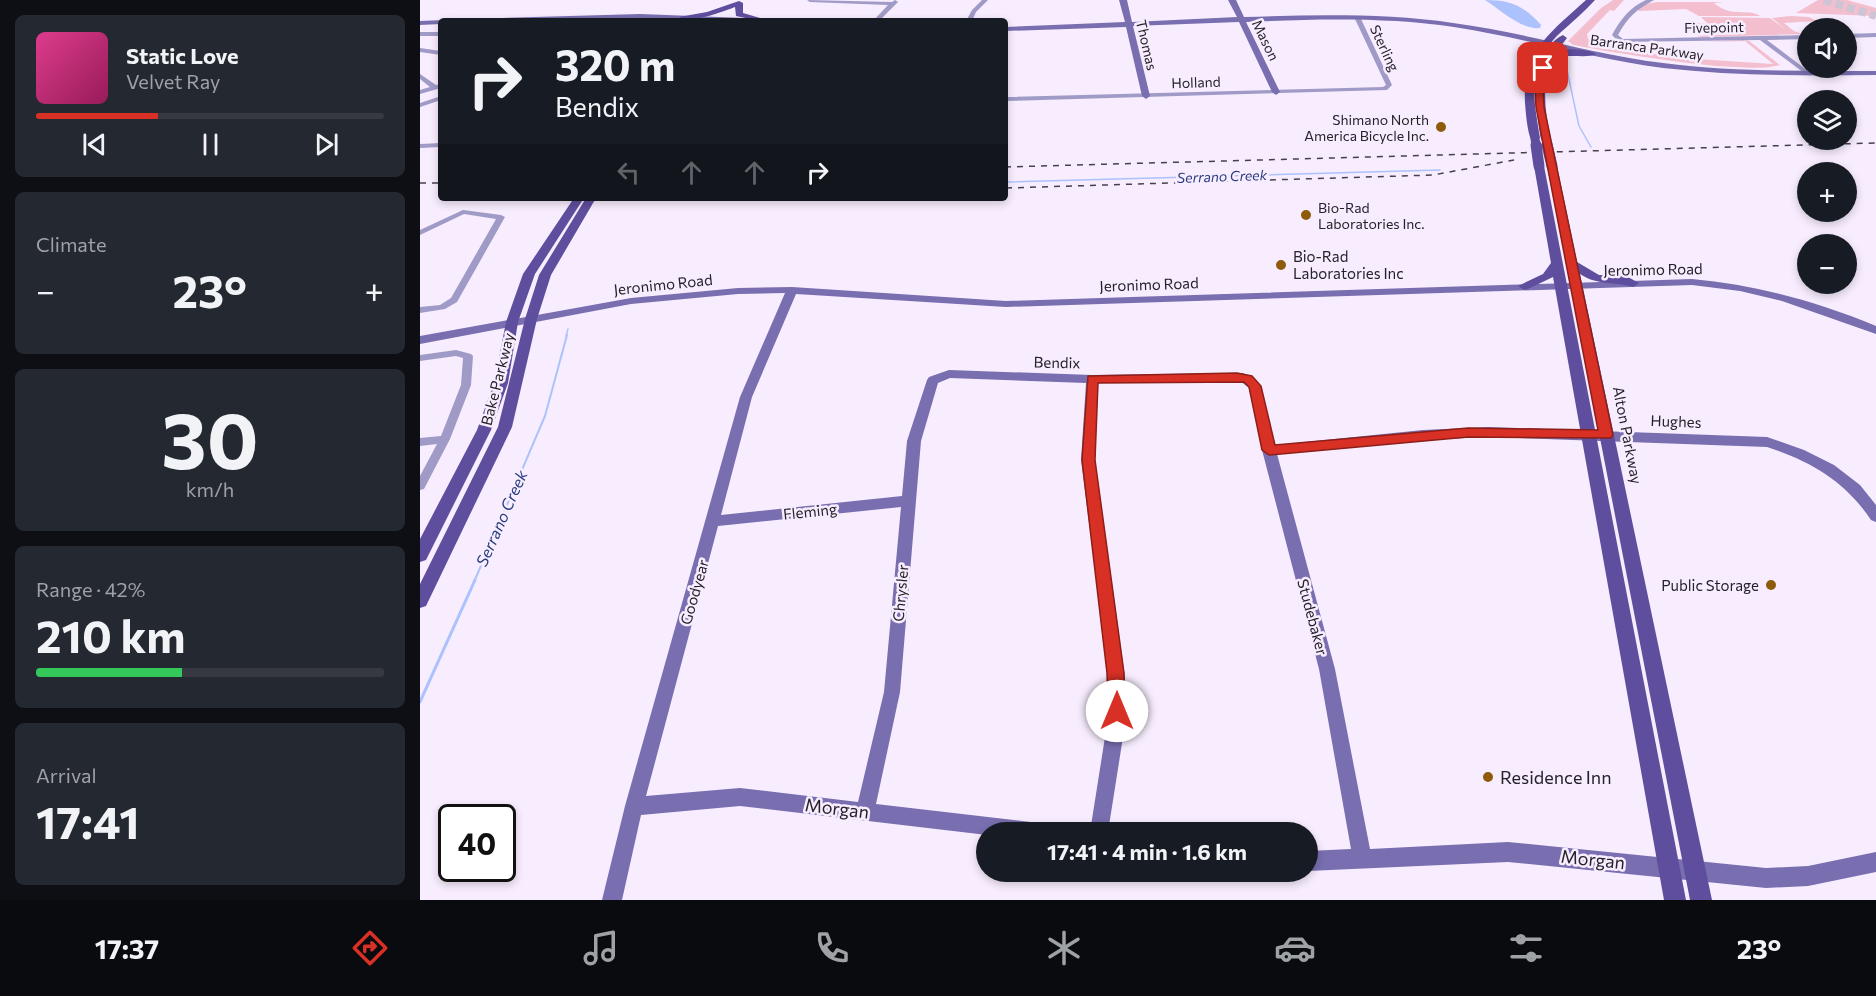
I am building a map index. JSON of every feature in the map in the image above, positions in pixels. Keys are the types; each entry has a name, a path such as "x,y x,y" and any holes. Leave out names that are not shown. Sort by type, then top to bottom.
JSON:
{"main road":[{"path":"683,17 708,14 741,1"},
{"path":"720,18 741,1"},
{"path":"741,1 739,14 751,18"},
{"name":"Alton Parkway","path":"1596,1 1546,43 1534,59 1528,82 1528,101 1560,285 1598,434 1701,900"},
{"name":"Alton Parkway","path":"1596,1 1548,58 1542,72 1539,95 1546,139 1578,286 1598,434 1675,900"},
{"path":"683,17 687,18"},
{"path":"1548,58 1564,52 1592,54"},
{"name":"Bake Parkway","path":"420,555 484,429 501,382 512,322 529,274 577,201"},
{"name":"Bake Parkway","path":"420,601 505,427 531,319 546,272 589,201"},
{"path":"1524,286 1547,277 1557,263"},
{"path":"1573,264 1596,279 1626,280 1633,283"}],"street":[{"path":"810,0 895,2"},
{"path":"970,18 985,0"},
{"name":"Thomas","path":"1123,0 1146,96"},
{"name":"Mason","path":"1232,0 1276,92"},
{"name":"Fivepoint","path":"1651,0 1640,3 1622,24 1615,35 1621,41 1797,37"},
{"path":"879,18 895,2"},
{"path":"636,18 695,18"},
{"path":"1008,29 1241,20 1358,19 1437,24 1557,45"},
{"name":"Sterling","path":"1358,19 1389,85 1388,88"},
{"path":"420,23 438,22"},
{"path":"420,34 438,34"},
{"path":"1857,36 1876,35"},
{"path":"1750,38 1797,70"},
{"path":"1761,38 1797,69"},
{"name":"Barranca Parkway","path":"1557,45 1592,54 1695,69 1797,72"},
{"name":"Barranca Parkway","path":"1557,45 1682,64 1797,72"},
{"path":"1763,48 1774,48"},
{"path":"420,50 438,53"},
{"name":"Barranca Parkway","path":"1857,70 1876,69"},
{"name":"Barranca Parkway","path":"1857,73 1876,73"},
{"path":"420,76 438,87"},
{"path":"420,92 438,87"},
{"name":"Holland","path":"1008,99 1388,88"},
{"path":"420,105 438,99"},
{"path":"420,146 438,145"},
{"path":"420,233 443,216 467,212 501,217 456,296 449,304 420,310"},
{"name":"Jeronimo Road","path":"420,340 654,298 738,291 792,290 1006,304 1692,282 1748,289 1810,303 1876,330"},
{"name":"Goodyear","path":"612,900 634,806 750,385 792,290"},
{"path":"420,358 456,353 468,356 466,385 445,439 420,486"},
{"name":"Bendix","path":"937,377 950,374 1092,379 1237,377 1248,379"},
{"name":"Chrysler","path":"865,811 892,692 914,441 930,384 937,377"},
{"path":"1092,379 1088,460 1116,673 1117,706 1100,822"},
{"name":"Studebaker","path":"1248,379 1255,386 1269,450 1327,669 1363,860"},
{"name":"Hughes","path":"1269,450 1468,432 1598,434 1767,442 1830,468 1865,498 1876,516"},
{"path":"420,442 445,439"},
{"name":"Fleming","path":"713,521 907,501"},
{"name":"Morgan","path":"634,806 740,797 976,824"},
{"name":"Morgan","path":"1318,861 1508,852 1766,878 1798,879 1822,876 1876,862"}],"shaded area":[{"path":"1613,0 1624,0 1614,11 1610,10 1587,34 1588,39 1597,46 1681,58 1773,64 1745,41 1703,42 1743,40 1749,41 1780,65 1749,68 1698,64 1573,45 1568,41 1601,8"},
{"path":"1818,0 1847,0 1876,8 1876,16 1796,13"},
{"path":"1723,2 1714,3 1728,11 1750,12 1760,16 1699,16 1686,9 1639,11 1638,9 1646,4"},
{"path":"1791,16 1811,18 1797,18 1797,22 1784,23 1797,34 1703,37 1696,36 1737,34 1727,26 1686,27 1683,24 1707,23 1701,17 1770,18 1786,30 1772,18"}],"water":[{"path":"1485,0 1516,5 1535,18 1541,25 1540,28 1518,23"}],"waterway":[{"name":"Serrano Creek","path":"1564,56 1579,126 1591,147"},
{"name":"Serrano Creek","path":"1008,182 1440,170"},
{"name":"Serrano Creek","path":"566,336 568,329"},
{"name":"Serrano Creek","path":"474,582 545,416 567,335"},
{"name":"Serrano Creek","path":"420,702 475,580"}],"tunnel":[{"path":"1824,0 1876,16"}],"railway":[{"path":"1008,167 1876,143"},
{"path":"1008,188 1433,175 1514,160"},
{"path":"420,183 438,183"}],"place":[{"name":"Shimano North America Bicycle Inc.","path":"1441,127"},
{"name":"Bio-Rad Laboratories Inc.","path":"1306,215"},
{"name":"Bio-Rad Laboratories Inc","path":"1281,265"},
{"name":"Public Storage","path":"1771,585"},
{"name":"Residence Inn","path":"1488,777"}],"route":[{"path":"1117,711 1116,673 1088,460 1092,379 1237,377 1248,379 1255,386 1269,450 1468,432 1606,435 1578,286 1540,107 1539,88 1543,68"}]}
